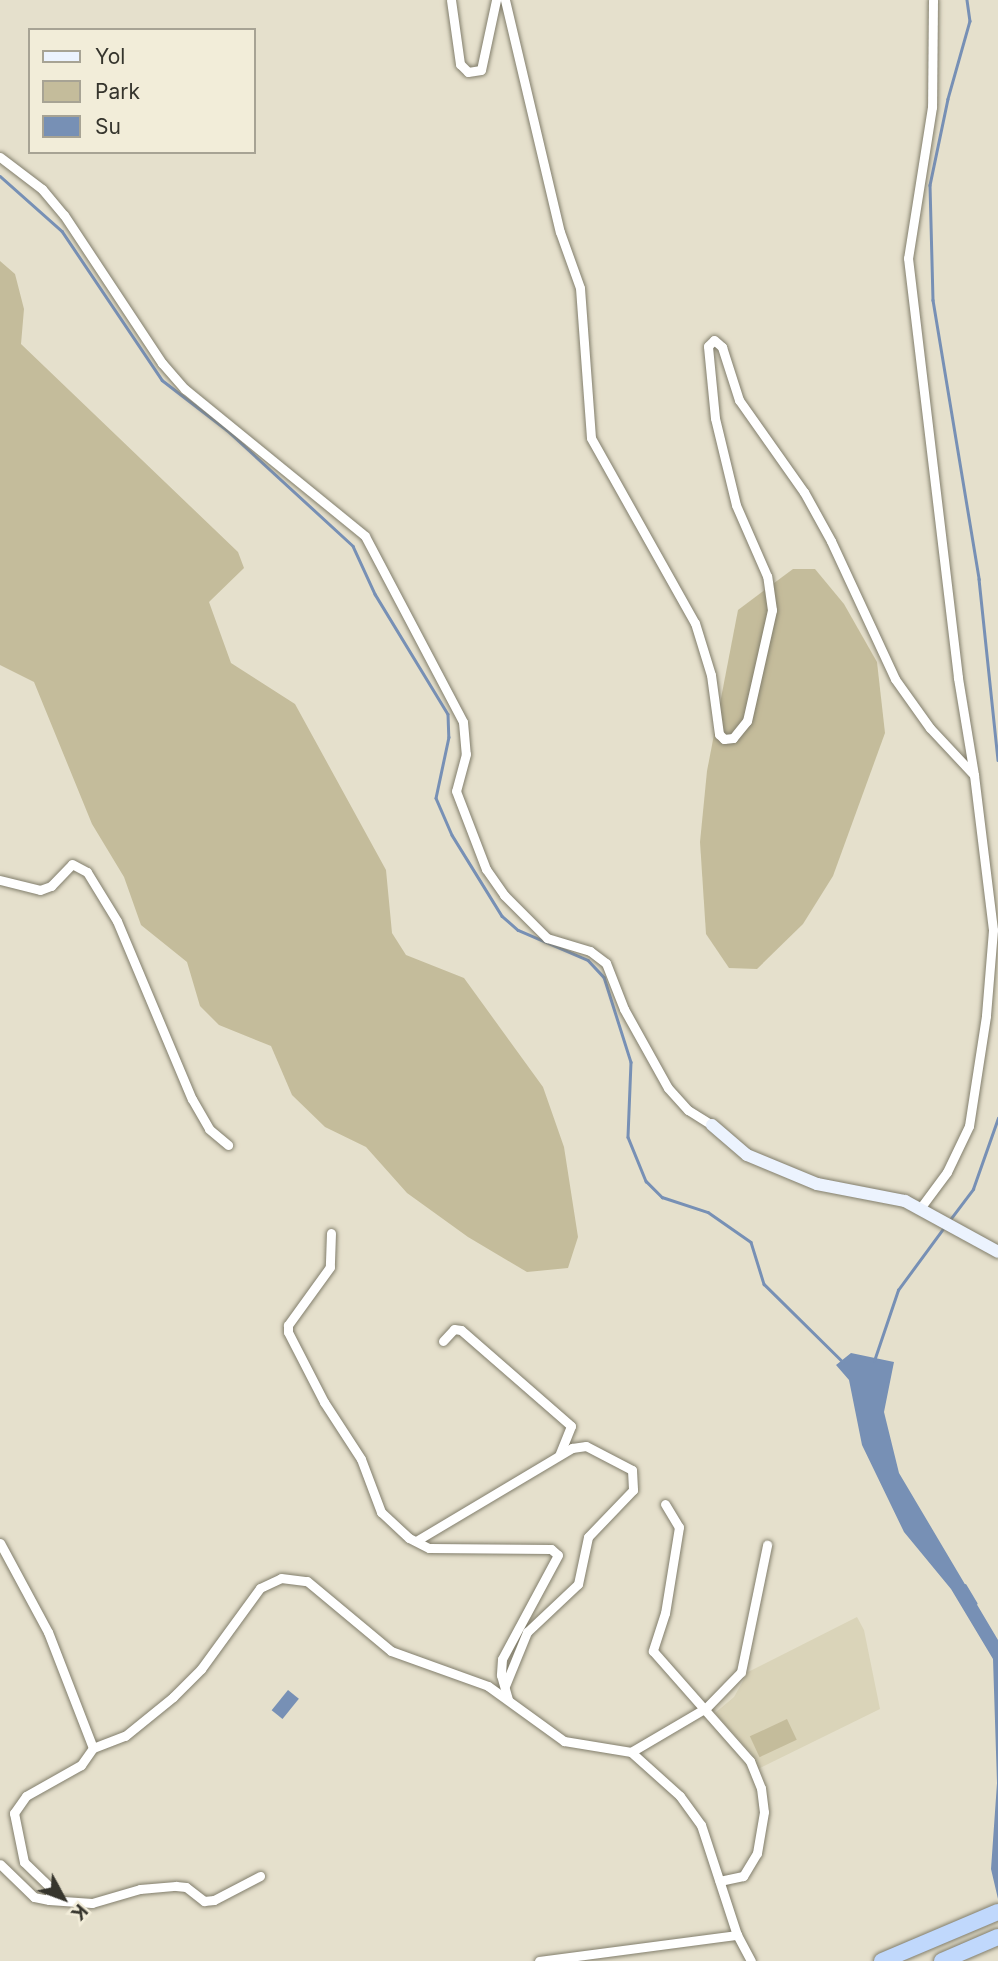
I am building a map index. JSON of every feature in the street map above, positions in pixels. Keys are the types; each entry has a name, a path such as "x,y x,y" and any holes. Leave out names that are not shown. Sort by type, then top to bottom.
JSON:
{"highway":[{"path":"882,1961 998,1912"},
{"path":"948,1959 998,1937"}],"street":[{"path":"451,0 460,64 468,72 481,70 496,0"},
{"path":"505,0 560,232 580,288 591,438 695,623 712,675 719,734 724,739 733,738 747,721 772,610 767,576 736,505 715,418 708,346 714,340 722,347 739,400 804,492 831,541 895,679 930,728 974,775"},
{"path":"924,1209 947,1172 969,1126 986,1016 993,929 974,775 958,678 908,258 932,107 933,0"},
{"path":"0,157 43,189 64,215 162,363 185,389 365,536 464,722 466,754 456,791 486,869 504,895 547,938 590,951 606,963 624,1009 668,1088 688,1110 712,1125 747,1155 817,1184 924,1209 998,1252"},
{"path":"0,880 40,890 72,864 87,872 117,921 192,1099 209,1129 228,1145"},
{"path":"331,1233 330,1267 288,1325 289,1339 361,1459 381,1511 416,1541 429,1548 551,1549 558,1555 502,1659 508,1700"},
{"path":"443,1340 454,1329 461,1330 571,1426 559,1455"},
{"path":"416,1541 559,1455 586,1446 632,1470 633,1490 594,1527 578,1584 527,1632 505,1686"},
{"path":"665,1504 679,1527 665,1613 653,1651 750,1761 764,1812 751,1867 743,1876 720,1881"},
{"path":"0,1542 48,1632 93,1748"},
{"path":"631,1752 706,1709 741,1672 767,1545"},
{"path":"49,1900 51,1888 24,1862 14,1813 26,1797 81,1765 93,1748 125,1737 173,1698 201,1669 260,1588 281,1578 307,1581 391,1651 488,1686 564,1741 631,1752 691,1809 710,1844 737,1935 751,1961"},
{"path":"0,1864 34,1897 92,1903 140,1889 176,1886 186,1887 204,1901 214,1900 260,1875"},
{"path":"539,1961 737,1935"}],"shaded area":[{"path":"857,1617 864,1630 880,1709 758,1769 752,1754 715,1713 734,1697 748,1672"}],"green space":[{"path":"0,261 15,274 24,309 21,344 238,552 244,568 209,602 231,663 295,704 386,870 392,933 406,955 464,978 543,1087 564,1147 578,1237 568,1268 527,1272 468,1237 407,1193 366,1147 325,1127 292,1095 271,1046 219,1025 200,1006 187,962 141,925 124,877 92,824 34,682 0,665"},
{"path":"793,569 815,569 844,604 877,662 885,733 833,876 803,924 757,969 729,968 706,934 700,842 707,771 738,610"},
{"path":"787,1719 797,1740 760,1757 750,1736"}],"water":[{"path":"851,1353 894,1362 884,1412 899,1473 998,1640 998,1899 991,1869 997,1783 993,1659 951,1589 904,1532 862,1445 849,1380 836,1365"},
{"path":"288,1690 299,1699 283,1719 272,1710"}],"waterway":[{"path":"967,0 970,21 948,99 930,185 933,300 979,579 998,760"},
{"path":"0,176 62,231 162,380 227,430 353,546 375,594 448,714 449,737 436,798 452,835 502,916 518,930 588,960 604,977 631,1062 628,1137 646,1181 662,1197 708,1212 751,1242 764,1284 843,1362"},
{"path":"949,1221 973,1189 998,1118"},
{"path":"874,1361 898,1290 945,1226"},
{"path":"965,1585 976,1603"}]}
